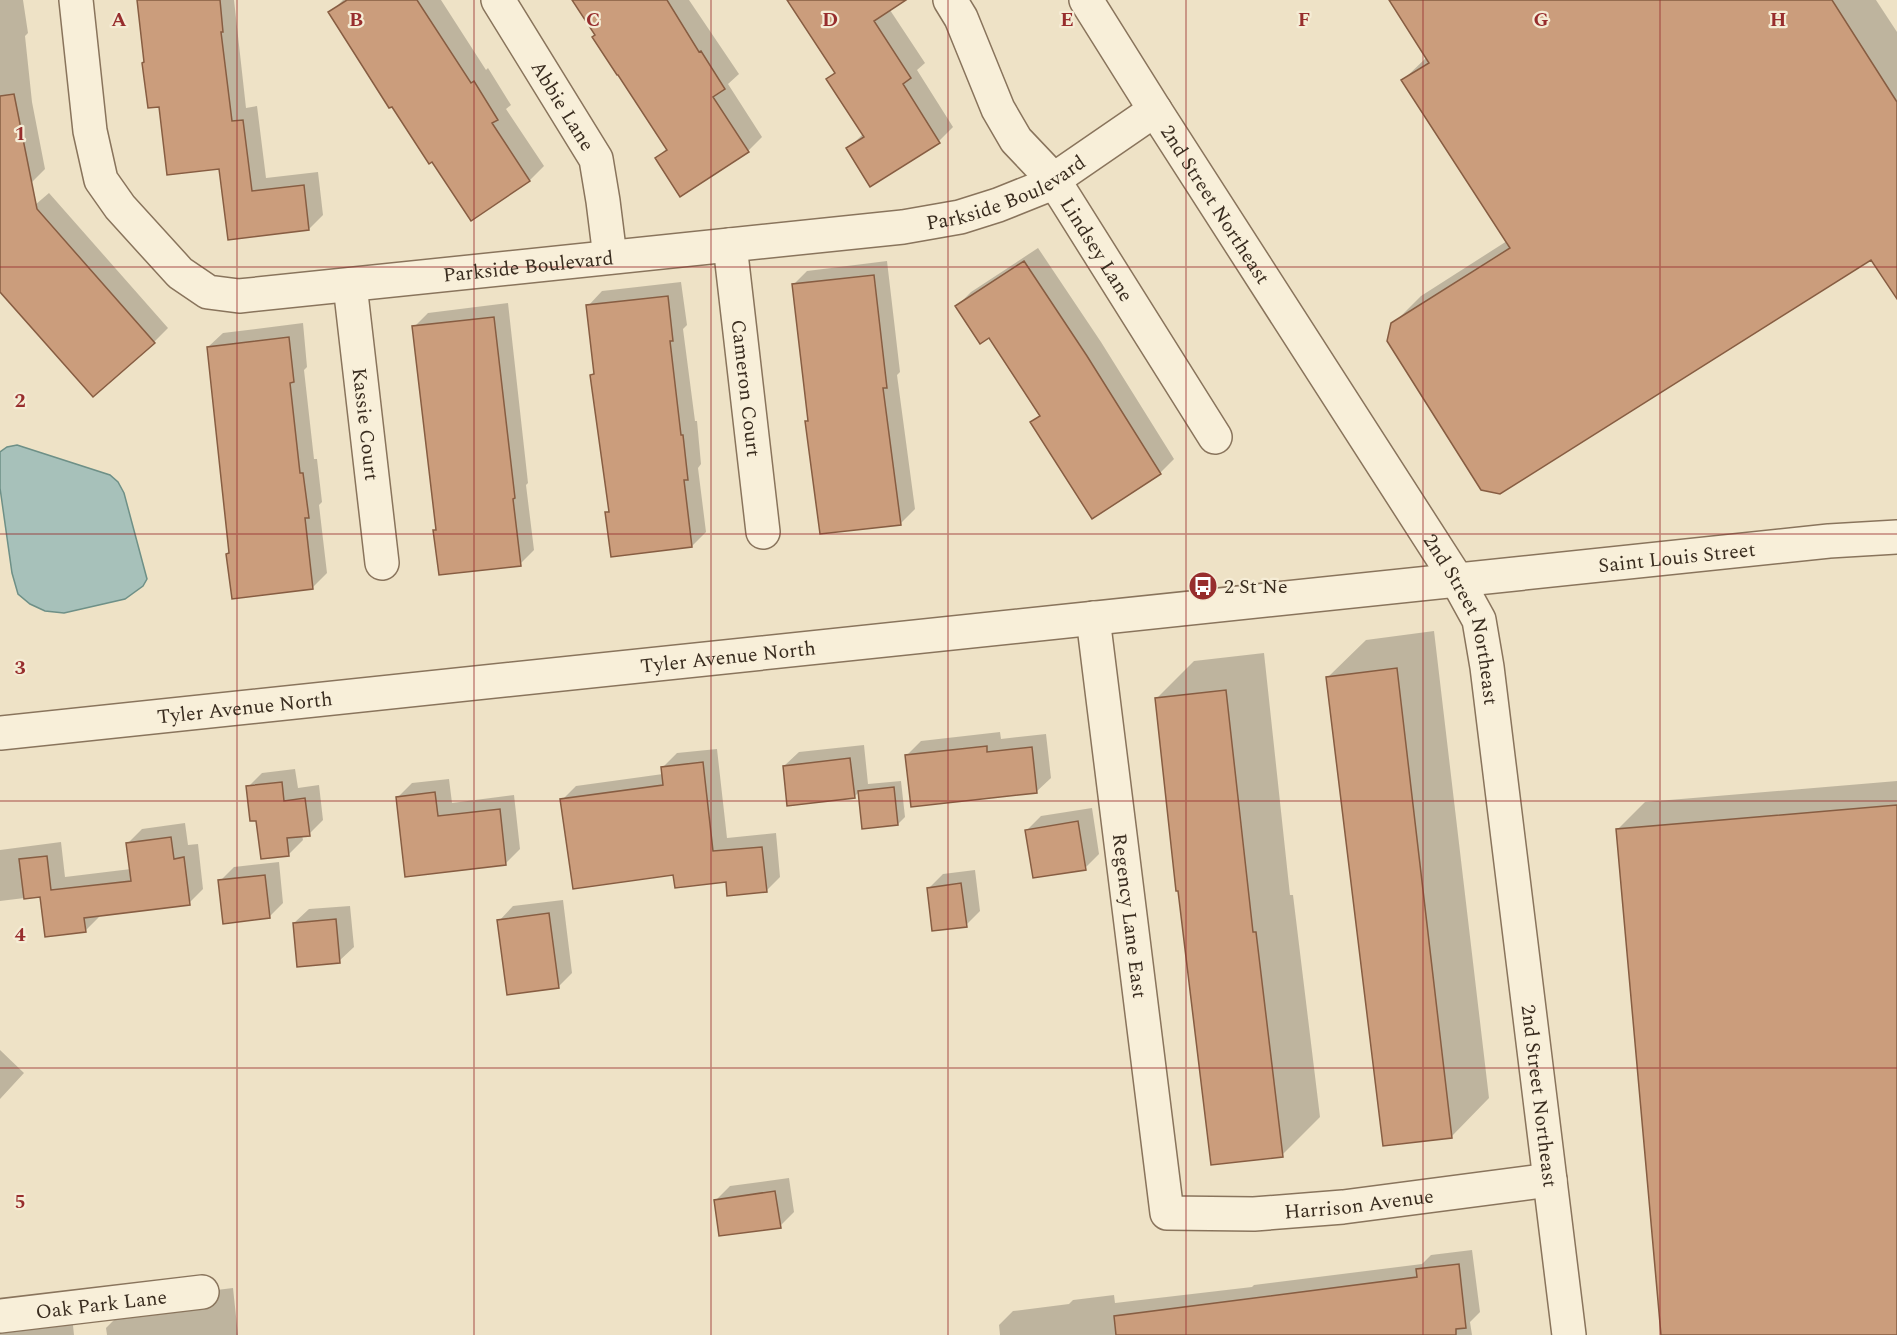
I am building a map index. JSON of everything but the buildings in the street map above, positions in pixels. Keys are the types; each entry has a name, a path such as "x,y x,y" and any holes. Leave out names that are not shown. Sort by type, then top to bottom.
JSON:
{"street":[{"name":"Parkside Boulevard","path":"76,0 90,131 101,180 120,207 180,273 208,292 239,296 903,227 960,217 998,206 1043,187 1155,110"},
{"name":"Abbie Lane","path":"498,0 596,159 610,256"},
{"name":"Lindsey Lane","path":"950,0 961,18 998,109 1016,140 1053,179 1215,438"},
{"name":"2nd Street Northeast","path":"1086,0 1457,580 1479,620 1487,667 1569,1335"},
{"name":"Cameron Court","path":"730,245 763,532"},
{"name":"Kassie Court","path":"350,285 382,563"},
{"name":"Saint Louis Street","path":"1457,580 1829,541 1897,537"},
{"name":"Tyler Avenue North","path":"0,733 1457,580"},
{"name":"Regency Lane East","path":"1093,618 1167,1213"},
{"name":"Harrison Avenue","path":"1167,1213 1254,1214 1342,1207 1550,1180"},
{"name":"Oak Park Lane","path":"0,1316 202,1292"}],"water":[{"path":"17,445 110,475 118,482 124,493 147,579 143,586 125,599 64,613 45,611 30,604 18,594 12,573 0,488 0,452 7,447"}],"place":[{"name":"2 St Ne","path":"1203,586"}]}
